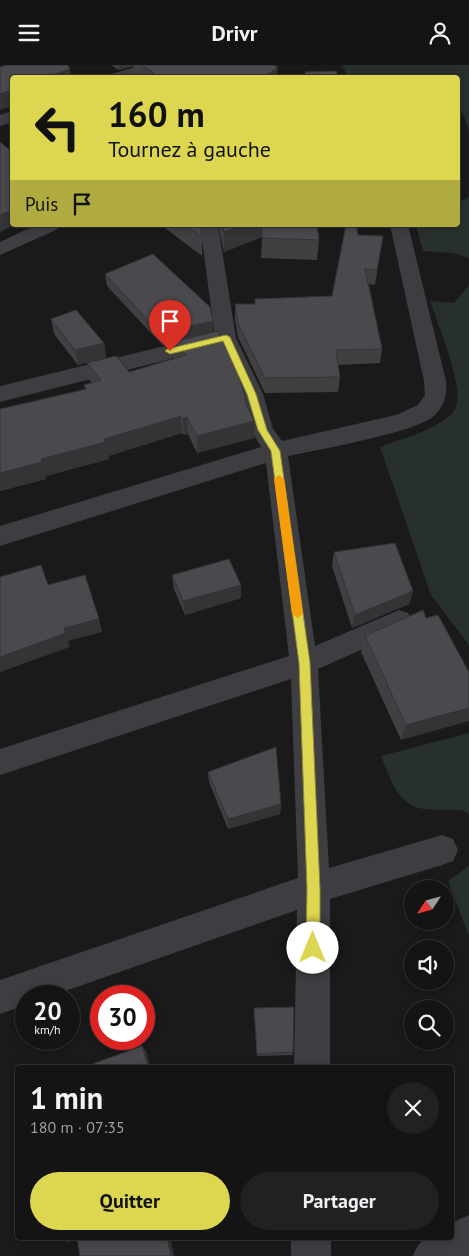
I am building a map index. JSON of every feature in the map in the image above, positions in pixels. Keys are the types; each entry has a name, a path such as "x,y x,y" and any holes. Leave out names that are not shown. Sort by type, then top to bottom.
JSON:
{"street":[{"path":"125,75 159,65"},
{"path":"0,249 47,227"},
{"path":"209,227 226,337 252,394 262,430 276,451 304,663 314,889 312,1065"},
{"path":"0,537 276,451 402,421 426,411 436,396 435,381 399,227"},
{"path":"0,394 226,337"},
{"path":"0,761 304,663 414,615"},
{"path":"0,997 314,889 442,850"},
{"path":"433,1256 469,1235"},
{"path":"311,1240 311,1256"}],"shaded area":[{"path":"342,65 469,65 469,130 462,111 460,111 460,75 347,75"},
{"path":"469,197 469,258 453,253 423,251 417,227 460,227 460,202"},
{"path":"469,285 469,645 431,595 380,447 442,422 455,409 457,387 454,372 430,301 454,303"},
{"path":"469,733 469,814 463,810 420,808 403,798 390,778 381,756"},
{"path":"469,866 469,936 454,897 454,880 449,880"}],"building":[{"path":"7,65 68,65 70,69 52,75 10,75 10,91 0,94 0,67"},
{"path":"141,65 273,65 278,67 267,75 148,75 154,73"},
{"path":"336,71 338,75 306,75 305,72"},
{"path":"0,142 10,150 10,210 0,215"},
{"path":"189,227 200,227 202,237"},
{"path":"223,227 238,227 224,232"},
{"path":"262,227 317,227 319,240 262,238"},
{"path":"346,227 356,227 358,235 383,236 377,270 365,269 382,349 336,350 340,377 265,378 238,323 235,304 255,304 255,299 332,296"},
{"path":"153,254 210,307 213,321 160,333 105,274"},
{"path":"76,310 104,343 75,350 51,319"},
{"path":"218,331 239,376 245,402 254,421 197,436 187,417 183,418 181,416 104,439 106,442 41,459 42,462 0,473 0,409 87,389 84,385 101,380 87,363 116,356 129,372 186,355 173,342"},
{"path":"395,543 413,591 355,615 334,552"},
{"path":"229,559 241,585 183,601 172,575"},
{"path":"41,565 48,585 85,575 99,619 64,628 66,633 0,657 0,577"},
{"path":"423,610 426,618 438,615 469,672 469,708 406,725 365,636"},
{"path":"276,747 281,804 228,819 208,772"},
{"path":"294,1007 293,1052 257,1054 254,1008"},
{"path":"131,1050 143,1050 147,1065 90,1065"},
{"path":"77,1240 168,1240 171,1256 80,1256"}],"slow traffic":[{"path":"279,479 298,614"}],"route":[{"path":"170,351 226,337 252,394 262,430 276,451 304,663 314,889 313,948"}]}
